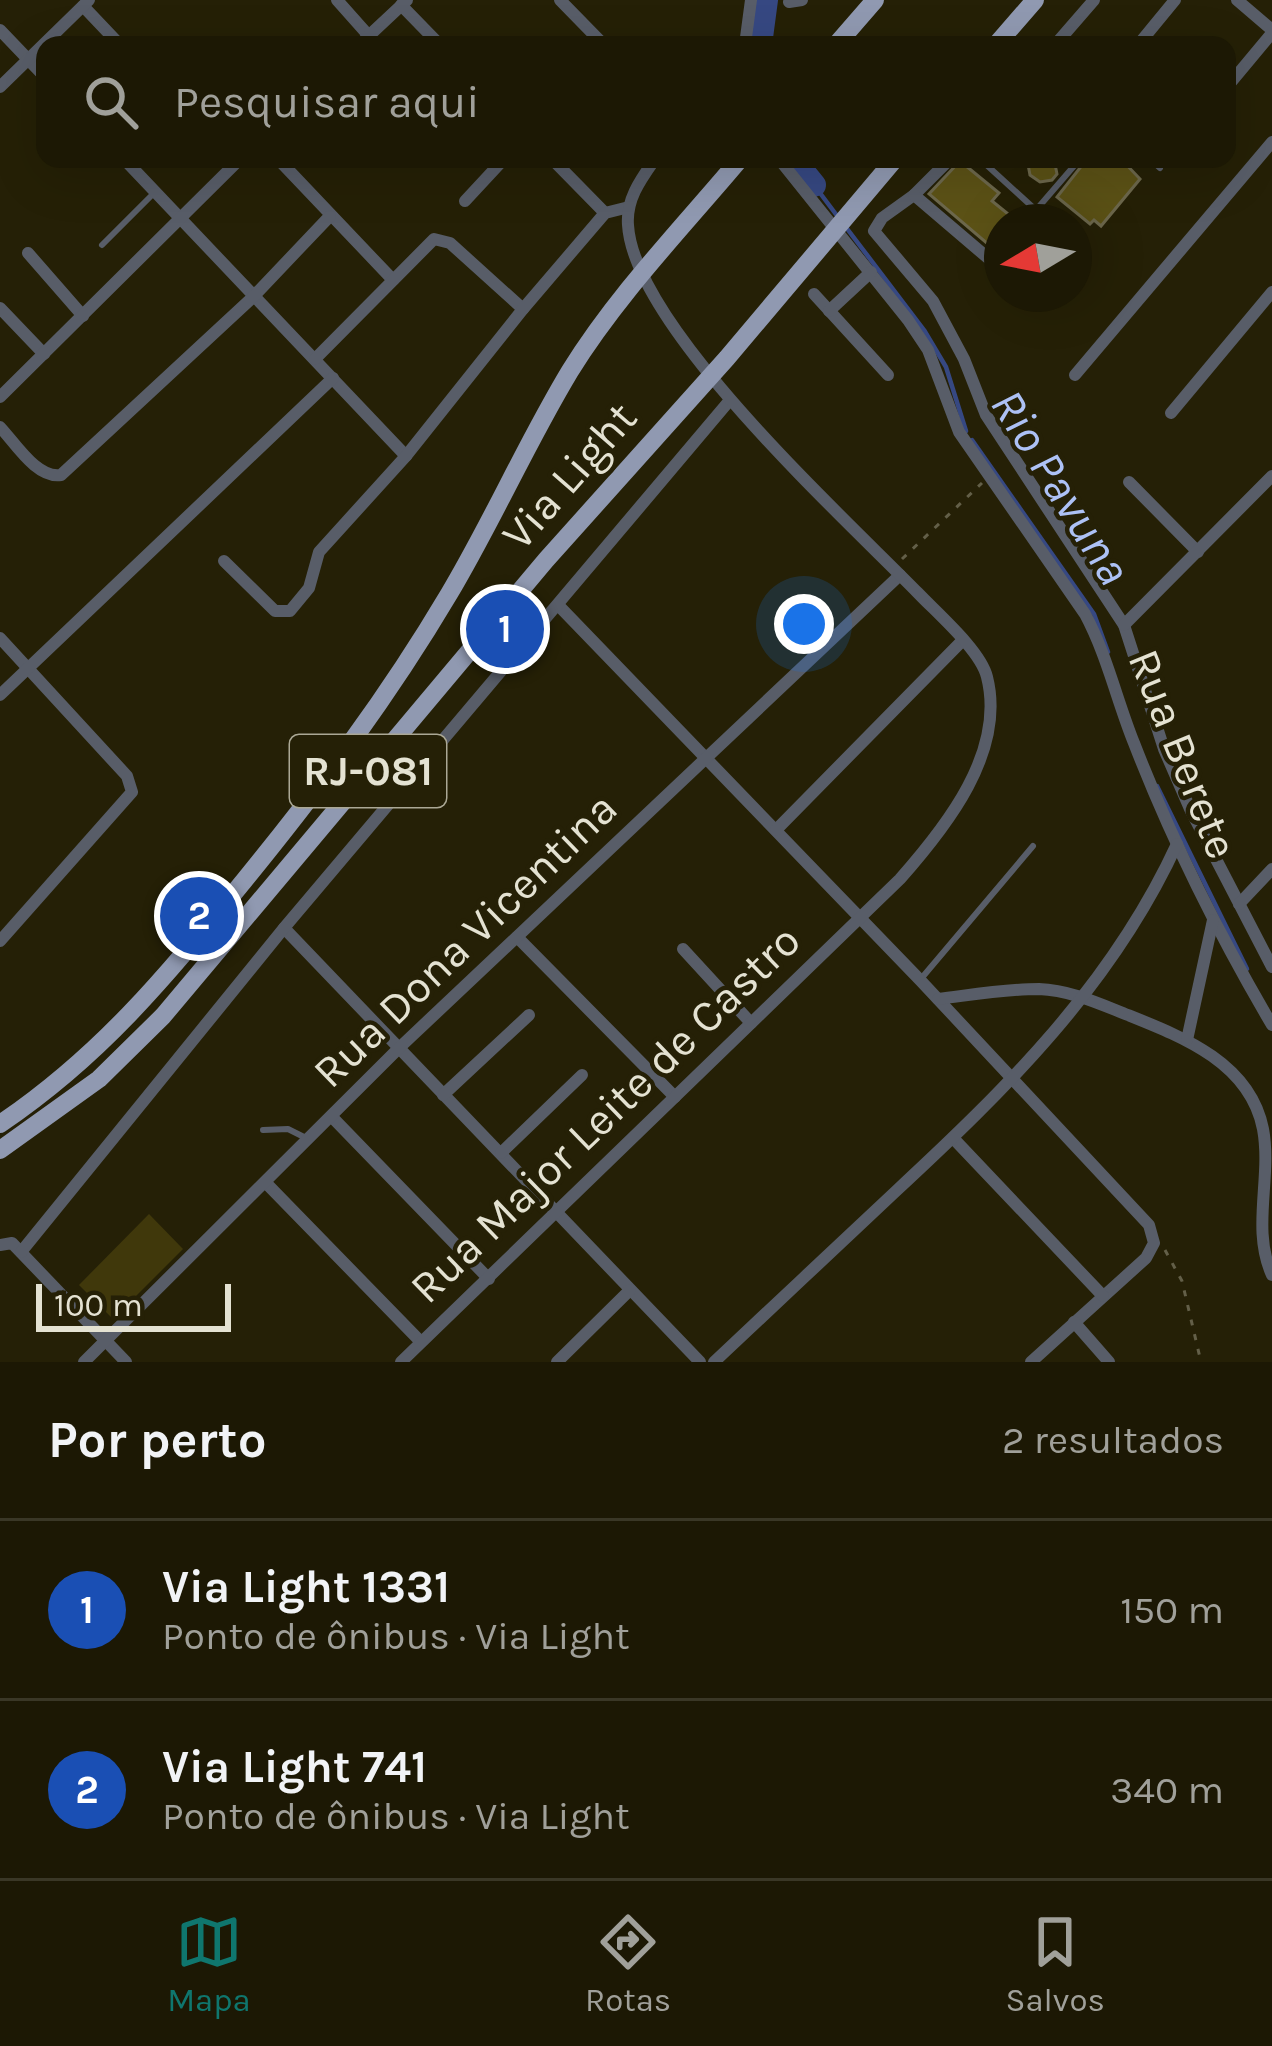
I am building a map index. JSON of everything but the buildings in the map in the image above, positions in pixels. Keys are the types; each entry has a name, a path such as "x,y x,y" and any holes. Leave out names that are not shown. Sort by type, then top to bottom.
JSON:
{"main road":[{"path":"844,36 875,0"},
{"path":"1004,36 1035,0"},
{"name":"Via Light","path":"0,1124 77,1066 152,994 324,782 392,687 451,591 572,368 626,293 732,168"},
{"name":"Via Light","path":"0,1150 99,1079 164,1016 508,605 887,168"}],"street":[{"path":"337,0 361,36"},
{"path":"560,0 595,36"},
{"path":"746,36 751,0"},
{"path":"1063,36 1094,0"},
{"path":"1146,36 1175,0"},
{"path":"1236,76 1272,32 1238,0"},
{"path":"52,36 86,3 113,36"},
{"path":"368,36 404,3 432,36"},
{"path":"1152,29 1152,36"},
{"path":"0,30 36,68"},
{"path":"0,87 36,52"},
{"path":"1075,375 1272,142"},
{"path":"132,168 406,456"},
{"path":"0,398 181,219 226,168"},
{"path":"286,168 393,280"},
{"path":"465,201 496,168"},
{"path":"561,168 605,213"},
{"path":"224,561 275,611 290,611 309,588 319,552 406,456 605,213 629,207 651,168"},
{"name":"Rua Berete","path":"786,168 928,350 959,432 1092,627 1177,844 1272,1025"},
{"path":"941,168 914,195 984,255"},
{"name":"Rua Berete","path":"914,195 882,218 874,231 933,301 950,328 986,415 1124,625 1164,748 1191,811 1272,968"},
{"name":"Rua Major Leite de Castro","path":"401,1362 900,879 944,826 979,759 990,716 984,666 730,400 656,296 630,238 629,207"},
{"path":"0,428 45,474 61,475 252,298 330,216"},
{"path":"315,359 428,241 450,243 523,309"},
{"path":"28,253 83,316"},
{"path":"829,311 871,272"},
{"path":"1171,412 1272,292"},
{"path":"814,294 888,375"},
{"path":"0,308 44,354"},
{"path":"0,695 333,378"},
{"path":"21,1252 284,928 730,400"},
{"path":"1124,625 1272,476"},
{"path":"1130,482 1198,552"},
{"name":"Rua Dona Vicentina","path":"84,1362 398,1048 897,572"},
{"path":"559,606 1146,1221 1154,1243 1139,1266 1031,1362"},
{"path":"0,638 132,787 130,796 0,941"},
{"path":"776,830 962,641"},
{"path":"714,1362 1014,1080 1084,998 1160,881 1177,844"},
{"path":"1239,904 1272,869"},
{"path":"1186,1040 1214,919"},
{"path":"284,928 700,1362"},
{"path":"518,937 675,1096"},
{"path":"683,950 751,1023"},
{"path":"938,999 1039,989 1084,998 1205,1050 1235,1076 1258,1112 1267,1167 1262,1238 1272,1275"},
{"path":"443,1095 529,1015"},
{"path":"501,1154 582,1075"},
{"path":"332,1117 489,1279"},
{"path":"953,1138 1103,1296"},
{"path":"266,1183 421,1342"},
{"path":"0,1245 8,1242 21,1252 126,1362"},
{"path":"556,1362 629,1290"},
{"path":"1074,1322 1109,1362"}],"lane":[{"path":"990,168 1029,204"},
{"path":"1041,204 1072,168"},
{"path":"102,244 155,192"},
{"path":"920,980 1033,847"},
{"path":"263,1130 288,1129 309,1140"}],"path":[{"path":"897,572 988,478"},
{"path":"1154,1243 1171,1257 1182,1280 1201,1362"}],"shaded area":[{"path":"149,1214 183,1249 113,1319 79,1285"}],"waterway":[{"name":"Rio Pavuna","path":"761,36 766,0"},
{"name":"Rio Pavuna","path":"800,168 814,185"},
{"name":"Rio Pavuna","path":"814,185 838,217"},
{"name":"Rio Pavuna","path":"845,226 924,330 946,367 966,431"},
{"name":"Rio Pavuna","path":"972,440 1094,614 1108,652"},
{"name":"Rio Pavuna","path":"1157,786 1247,969"}],"place":[{"name":"Via Light 1331","path":"505,629"},
{"name":"Via Light 741","path":"199,916"}]}
